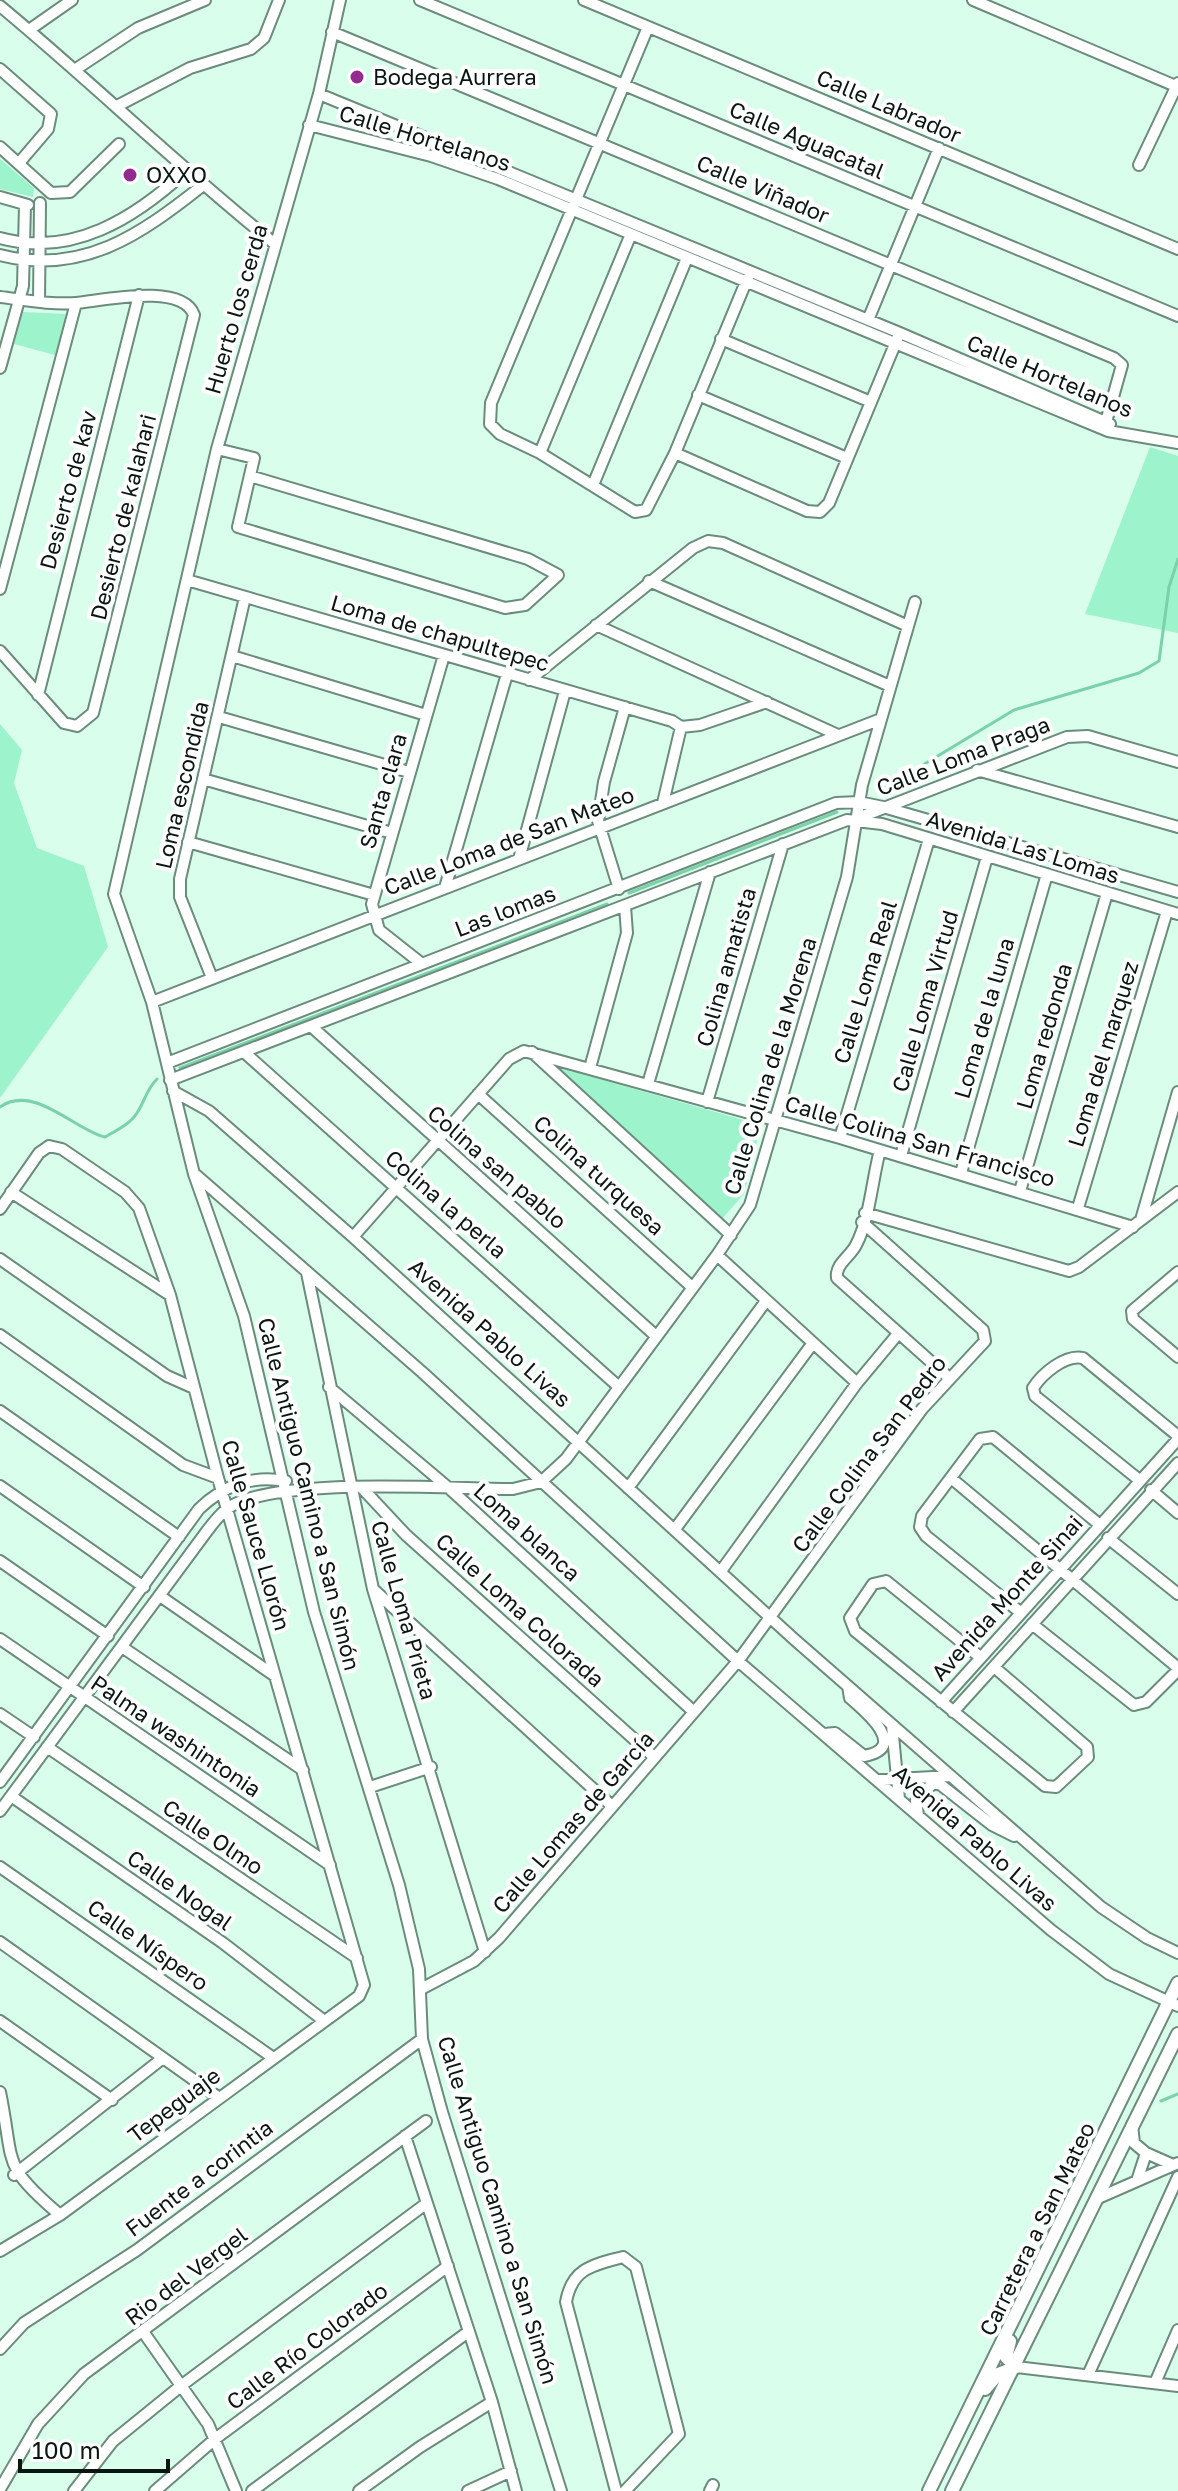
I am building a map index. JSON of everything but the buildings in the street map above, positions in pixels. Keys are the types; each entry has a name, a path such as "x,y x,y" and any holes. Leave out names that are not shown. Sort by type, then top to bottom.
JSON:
{"main road":[{"name":"Carretera a San Mateo","path":"929,2491 1173,2005 1178,1983"},
{"name":"Carretera a San Mateo","path":"952,2491 1016,2367 1178,2034"},
{"path":"957,2434 991,2381 1016,2367 1006,2355 1019,2311"}],"street":[{"path":"29,30 72,0"},
{"path":"76,69 138,28 205,0"},
{"path":"117,106 190,68 251,49 264,38 279,0"},
{"name":"Huerto los cerda","path":"203,504 319,94 340,0"},
{"name":"Calle Aguacatal","path":"420,0 1178,316"},
{"name":"Calle Labrador","path":"584,0 1178,249"},
{"path":"973,0 1177,85 1139,165"},
{"path":"0,6 76,69 202,186 275,244"},
{"path":"648,27 488,417 500,434 540,453 641,512 651,506 751,271"},
{"name":"Calle Viñador","path":"332,32 1114,358 1122,365 1122,375 1106,422"},
{"path":"0,69 48,109 51,119 48,129 19,163"},
{"name":"Calle Hortelanos","path":"319,94 576,205 631,234 687,258 898,338 1134,433"},
{"name":"Calle Hortelanos","path":"309,125 457,164 576,205 751,271 868,320 898,338 1108,431 1134,433"},
{"path":"0,197 25,205 40,203 51,193 70,192 119,144"},
{"path":"0,147 51,193"},
{"path":"868,320 939,148"},
{"path":"0,238 40,242 88,235 120,222 160,195 186,171"},
{"path":"0,255 40,260 94,252 130,240 202,186"},
{"path":"39,302 40,203"},
{"path":"0,368 20,299 25,259 25,205"},
{"path":"540,453 631,234"},
{"path":"593,485 687,258"},
{"path":"0,297 76,303 139,295"},
{"name":"Desierto de kalahari","path":"38,695 70,726 88,720 96,705 194,321 189,305 139,295"},
{"name":"Desierto de kav","path":"38,695 139,295"},
{"path":"0,589 76,303"},
{"path":"675,453 807,511 825,509 898,338"},
{"path":"721,339 871,402"},
{"path":"698,395 847,458"},
{"path":"1134,433 1178,443"},
{"path":"217,449 254,458 238,527 505,608 525,605 558,575 528,559 250,476"},
{"name":"Calle Antiguo Camino a San Simón","path":"203,504 115,884 120,916 152,1002 194,1174 244,1316 314,1612 370,1787 414,1941 421,1989 422,2039 561,2491"},
{"path":"529,680 693,548 716,542 908,626"},
{"name":"Loma de chapultepec","path":"187,580 625,707 681,727"},
{"path":"649,581 890,686"},
{"name":"Loma escondida","path":"212,978 180,897 180,879 245,597"},
{"name":"Calle Colina de la Morena","path":"541,1482 557,1470 580,1441 717,1255 750,1205 847,877 859,802 915,602"},
{"path":"596,625 838,735"},
{"path":"0,651 38,695"},
{"name":"Santa clara","path":"372,916 374,895 444,655"},
{"path":"232,656 426,715"},
{"path":"445,888 507,674"},
{"path":"519,859 565,691"},
{"path":"663,803 681,727 700,725 767,702"},
{"path":"619,889 599,829 600,798 625,707"},
{"path":"219,717 409,772"},
{"name":"Calle Loma de San Mateo","path":"152,1002 881,719"},
{"name":"Calle Loma Praga","path":"856,819 977,770 1078,736 1178,762"},
{"path":"977,770 1178,827"},
{"path":"203,779 392,833"},
{"name":"Avenida Las Lomas","path":"859,802 1178,892"},
{"name":"Las lomas","path":"167,1063 825,806 859,802"},
{"name":"Avenida Las Lomas","path":"856,819 1172,913"},
{"name":"Las lomas","path":"172,1086 245,1053 836,822 856,819"},
{"name":"Calle Loma Real","path":"840,1138 929,839"},
{"path":"188,842 374,895"},
{"name":"Colina amatista","path":"707,1102 783,844"},
{"name":"Calle Loma Virtud","path":"901,1156 987,857"},
{"path":"648,1084 710,872"},
{"name":"Loma de la luna","path":"961,1173 1047,874"},
{"name":"Loma redonda","path":"1020,1191 1107,893"},
{"path":"590,1068 627,933 625,906"},
{"name":"Loma del marquez","path":"1078,1208 1172,913"},
{"path":"372,916 379,930 422,964"},
{"name":"Colina san pablo","path":"312,1027 656,1336"},
{"path":"353,1237 509,1059 531,1051 731,1235"},
{"name":"Calle Colina San Francisco","path":"531,1051 1137,1224"},
{"name":"Colina la perla","path":"245,1053 619,1387"},
{"name":"Avenida Pablo Livas","path":"172,1086 209,1111 353,1237 580,1441 770,1618 1101,1907 1147,1938 1178,1953"},
{"path":"1137,1224 1178,1092"},
{"name":"Colina turquesa","path":"478,1094 692,1287"},
{"name":"Calle Sauce Llorón","path":"11,1192 44,1148 62,1149 133,1200 170,1295 218,1478 364,1985"},
{"path":"880,1150 857,1243 838,1267 837,1278 897,1335 948,1377"},
{"path":"194,1174 738,1661"},
{"path":"0,1209 11,1192 170,1295"},
{"path":"864,1218 1073,1270 1178,1192"},
{"name":"Calle Colina San Pedro","path":"738,1661 948,1377 982,1345 985,1333 864,1218"},
{"path":"717,1255 857,1383"},
{"path":"0,1259 167,1376 194,1388"},
{"path":"1177,1353 1133,1319 1132,1311 1178,1272"},
{"name":"Calle Loma Prieta","path":"307,1273 373,1589 431,1767 485,1952"},
{"path":"628,1488 766,1301"},
{"path":"0,1335 183,1465 218,1478"},
{"path":"721,1571 857,1383 897,1335"},
{"path":"675,1529 813,1343"},
{"path":"1138,1479 1035,1396 1033,1388 1037,1381 1068,1358 1083,1358 1178,1437"},
{"name":"Loma blanca","path":"329,1387 450,1489 694,1712"},
{"path":"0,1411 179,1537"},
{"path":"1020,1612 922,1532 922,1516 980,1439 989,1435 1100,1525"},
{"name":"Avenida Monte Sinai","path":"1178,1437 941,1702 953,1712 1178,1463"},
{"path":"951,1478 1178,1669 1146,1702 1134,1705 1032,1624"},
{"path":"0,1782 199,1509 222,1490 254,1479 304,1488 350,1489 513,1489 541,1482"},
{"path":"0,1811 207,1531 228,1508 284,1485"},
{"path":"0,1486 144,1587"},
{"name":"Calle Loma Colorada","path":"363,1489 406,1535 654,1757"},
{"path":"1151,1490 1178,1513"},
{"path":"1108,1538 1178,1594"},
{"path":"0,1561 108,1636"},
{"path":"941,1702 851,1627 852,1613 873,1584 882,1580 892,1584 980,1657"},
{"path":"373,1589 612,1806"},
{"path":"160,1596 275,1676"},
{"name":"Palma washintonia","path":"0,1639 330,1865"},
{"path":"122,1647 303,1770"},
{"name":"Avenida Pablo Livas","path":"738,1661 1109,1974 1173,2005"},
{"name":"Calle Lomas de García","path":"421,1989 485,1952 738,1661"},
{"path":"953,1712 1049,1788 1056,1787 1088,1757 1087,1747 994,1667"},
{"path":"824,1734 835,1733 864,1756 875,1753 881,1745 883,1731 850,1698 848,1686"},
{"path":"0,1714 34,1737"},
{"path":"892,1725 899,1799"},
{"name":"Calle Olmo","path":"47,1747 357,1958"},
{"path":"370,1787 431,1767"},
{"path":"878,1780 951,1776"},
{"path":"918,1815 916,1801 923,1790 933,1783 941,1785 992,1825 1030,1845"},
{"name":"Calle Nogal","path":"11,1796 223,1943 323,2020"},
{"name":"Calle Níspero","path":"0,1867 272,2057"},
{"path":"0,1942 218,2097"},
{"name":"Tepeguaje","path":"0,2251 60,2215 359,1996 364,1985"},
{"path":"0,2021 112,2100"},
{"name":"Fuente a corintia","path":"0,2349 24,2323 137,2250 422,2039"},
{"path":"14,2175 163,2058"},
{"path":"0,2092 6,2150 14,2175 60,2215"},
{"name":"Rio del Vergel","path":"0,2489 52,2405 84,2374 144,2333 426,2121"},
{"path":"1133,2123 1134,2143 1146,2153 1175,2164"},
{"path":"405,2136 492,2402 516,2491"},
{"path":"1137,2181 1146,2153"},
{"path":"1095,2200 1175,2164"},
{"path":"1088,2375 1178,2177"},
{"path":"74,2491 113,2441 182,2385 427,2203"},
{"path":"616,2491 567,2308 571,2285 586,2267 623,2257 636,2267 678,2431 676,2441 625,2491"},
{"name":"Calle Río Colorado","path":"155,2491 215,2439 448,2266"},
{"path":"1155,2383 1178,2330"},
{"path":"252,2491 468,2332"},
{"path":"144,2333 182,2385 215,2439 236,2491"},
{"path":"1016,2367 1178,2386"},
{"path":"359,2491 492,2402"},
{"path":"468,2491 511,2471"}],"green space":[{"path":"0,159 34,188 33,197 0,189"},
{"path":"23,312 67,314 55,355 14,344"},
{"path":"1150,447 1178,456 1178,633 1085,614"},
{"path":"0,724 22,750 14,783 37,848 84,866 108,947 0,1098"},
{"path":"551,1065 761,1125 744,1194 721,1220"}],"waterway":[{"path":"878,792 1014,710 1139,673 1159,661 1169,587 1178,559"},
{"path":"629,893 837,812"},
{"path":"180,1068 607,904"},
{"path":"0,1107 13,1101 41,1104 105,1137 134,1117 157,1079"},
{"path":"1161,2101 1178,2094"}],"place":[{"name":"Bodega Aurrera","path":"357,77"},
{"name":"OXXO","path":"130,175"}]}
